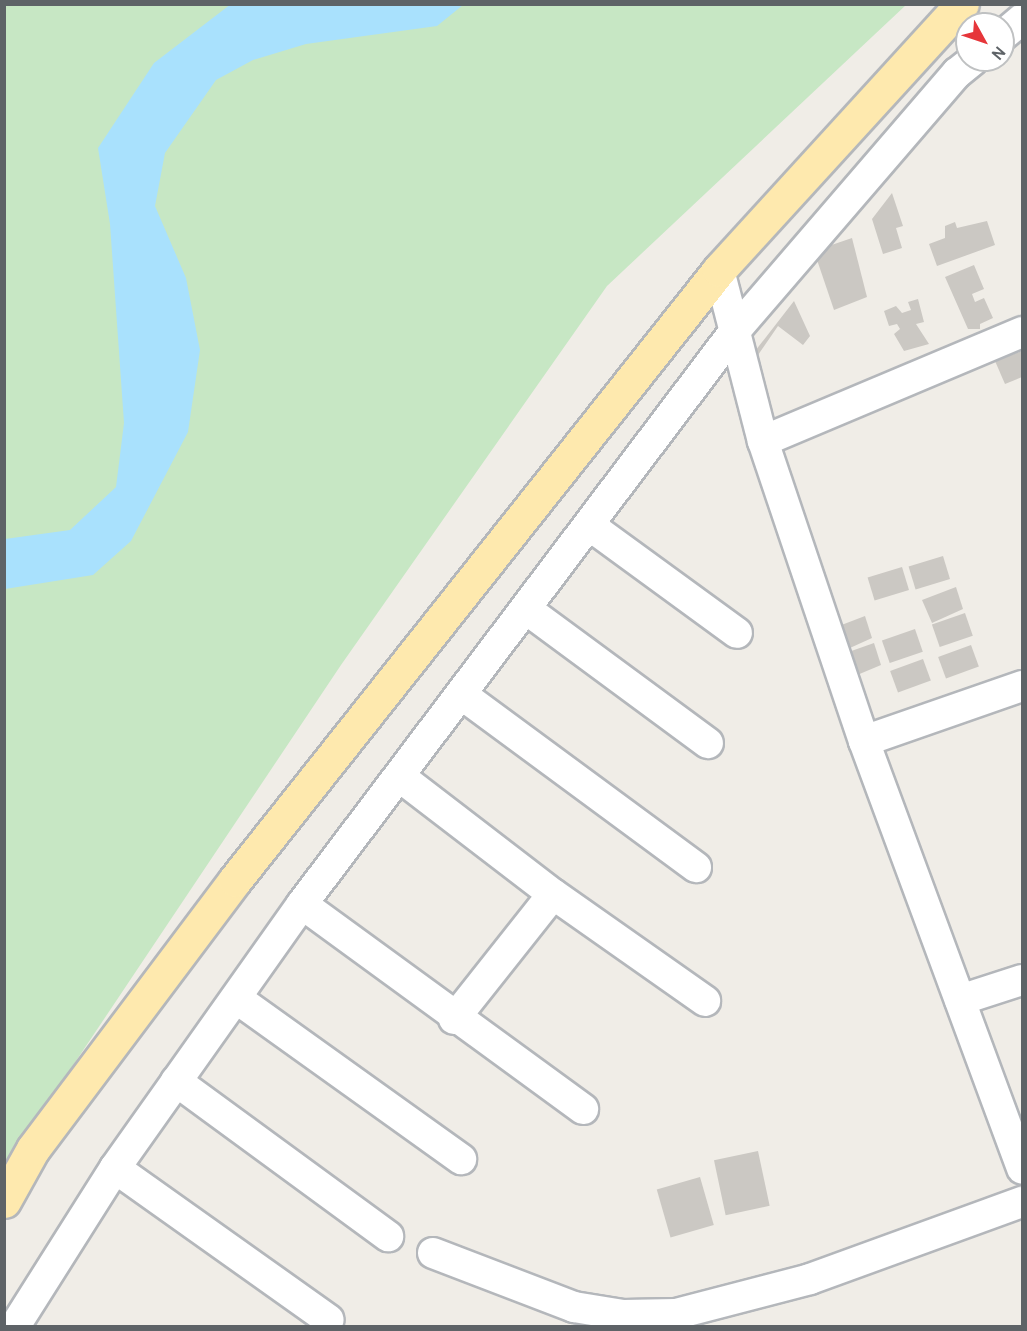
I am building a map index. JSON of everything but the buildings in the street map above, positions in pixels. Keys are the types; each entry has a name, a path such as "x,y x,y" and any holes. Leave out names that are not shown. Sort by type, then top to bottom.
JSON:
{"main road":[{"path":"4,1201 33,1149 235,880 719,270 962,4"}],"street":[{"path":"15,1326 114,1168 302,904 735,332 958,72"},
{"path":"719,270 763,441 864,741 1023,1169"},
{"path":"763,441 1023,332"},
{"path":"589,525 737,633"},
{"path":"526,609 708,743"},
{"path":"864,741 1023,686"},
{"path":"461,694 696,867"},
{"path":"399,776 554,894 705,1001"},
{"path":"454,1019 554,894"},
{"path":"302,904 454,1019 582,1109"},
{"path":"960,1000 1023,980"},
{"path":"236,998 461,1159"},
{"path":"176,1081 387,1236"},
{"path":"114,1168 329,1320"},
{"path":"433,1253 574,1307 623,1316 676,1314 810,1279 1023,1202"}],"green space":[{"path":"5,5 906,5 607,286 341,665 5,1167"}],"water":[{"path":"231,4 463,5 437,26 306,44 253,60 216,80 165,153 155,206 186,278 200,350 188,432 131,541 93,575 5,589 5,539 70,530 116,487 124,423 110,224 98,148 154,63"}]}
